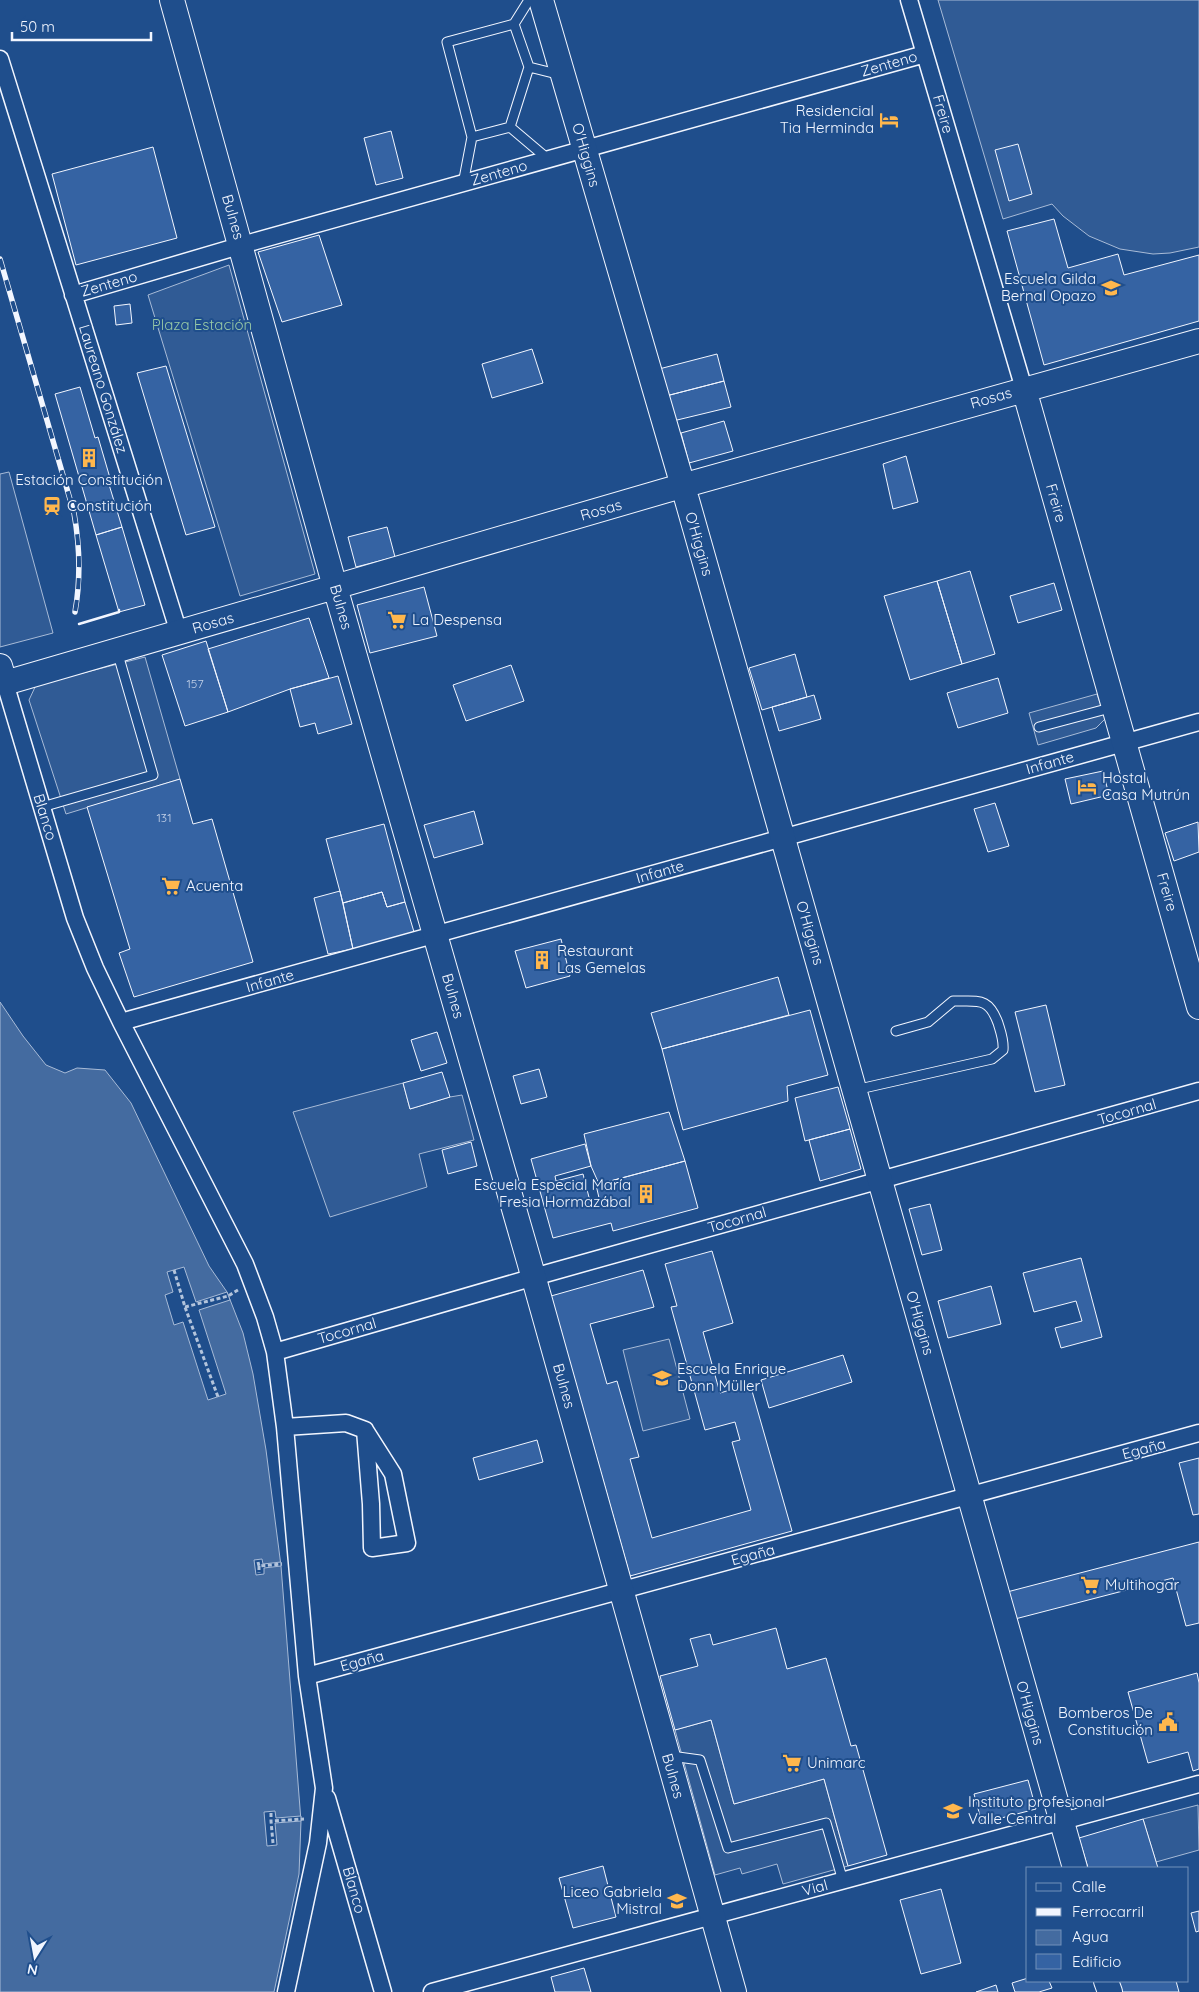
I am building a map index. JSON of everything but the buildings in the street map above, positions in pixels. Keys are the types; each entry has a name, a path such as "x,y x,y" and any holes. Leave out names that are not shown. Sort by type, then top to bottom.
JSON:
{"main road":[{"name":"Bulnes","path":"172,0 335,587 533,1277 734,1992"},
{"name":"O'Higgins","path":"541,0 683,486 1074,1867"},
{"name":"Rosas","path":"3,675 117,651 683,486 1199,341"},
{"name":"Freire","path":"1024,389 1199,1007"}],"street":[{"name":"Freire","path":"909,0 1024,389"},
{"name":"Zenteno","path":"73,295 925,54"},
{"name":"Laureano González","path":"0,59 178,633"},
{"name":"Blanco","path":"3,675 75,918 121,1022 245,1264 275,1352 285,1427 307,1676 324,1788 383,1992"},
{"name":"Infante","path":"121,1022 1199,722"},
{"name":"Tocornal","path":"275,1352 533,1277 1199,1091"},
{"path":"285,1427 346,1423 365,1430 394,1474 407,1543 372,1548 371,1504 365,1430"},
{"name":"Egaña","path":"307,1676 1199,1434"},
{"name":"Vial","path":"432,1992 1199,1784"},
{"path":"286,1992 322,1817 324,1788"}],"lane":[{"path":"463,184 472,136 447,42 514,24 530,0"},
{"path":"510,127 529,67 514,24"},
{"path":"529,67 563,76"},
{"path":"472,136 510,127"},
{"path":"510,127 549,160"},
{"path":"42,808 153,775 117,651"},
{"path":"1039,727 1114,707"},
{"path":"854,1090 992,1059 1002,1050 1004,1040 993,1010 988,1004 980,1002 953,1001 928,1022 896,1031"},
{"path":"668,1756 700,1760 728,1848 826,1823 843,1881"}],"path":[{"path":"174,1270 185,1307 218,1397"},
{"path":"185,1307 228,1296 251,1282"},
{"path":"259,1573 259,1564 298,1563"},
{"path":"271,1813 273,1843"},
{"path":"271,1821 322,1817"}],"shaded area":[{"path":"938,0 1199,0 1199,247 1170,253 1153,254 1120,249 1089,236 1063,216 1052,204 1003,219"},
{"name":"Plaza Estación","path":"229,265 315,574 240,596 148,295"},
{"path":"9,472 53,633 0,647 0,474"},
{"path":"145,657 180,779 66,814 29,700 36,685"},
{"path":"1097,694 1105,719 1096,728 1038,745 1029,713"},
{"path":"403,1083 410,1109 462,1095 474,1140 419,1154 427,1187 330,1217 293,1112"},
{"path":"669,1339 690,1419 643,1431 623,1350"},
{"path":"711,1720 734,1804 824,1779 848,1866 783,1884 777,1864 742,1874 740,1868 715,1875 675,1730"},
{"path":"1198,1805 1199,1850 1156,1862 1143,1819"}],"water":[{"path":"0,1002 46,1065 65,1073 77,1068 105,1070 131,1103 209,1266 227,1292 243,1333 253,1374 266,1450 281,1566 301,1821 299,1874 274,1992 0,1992"}],"pier":[{"path":"184,1267 196,1302 227,1292 230,1300 199,1310 226,1394 208,1400 183,1322 174,1325 165,1295 173,1292 167,1272"},
{"path":"262,1559 263,1564 281,1562 281,1566 264,1568 264,1574 256,1575 254,1560"},
{"path":"275,1811 276,1818 301,1816 301,1821 275,1823 277,1845 267,1846 264,1812"}],"railway":[{"path":"0,259 74,513 79,562 75,612"}],"wall":[{"path":"79,624 119,612 119,610"}],"place":[{"name":"Residencial Tia Herminda","path":"889,120"},
{"name":"Escuela Gilda Bernal Opazo","path":"1111,288"},
{"name":"Estación Constitución","path":"89,458"},
{"name":"Constitución","path":"52,506"},
{"name":"La Despensa","path":"397,620"},
{"name":"Hostal Casa Mutrún","path":"1087,787"},
{"name":"Acuenta","path":"171,886"},
{"name":"Restaurant Las Gemelas","path":"542,960"},
{"name":"Escuela Especial María Fresia Hormazábal","path":"646,1194"},
{"name":"Escuela Enrique Donn Müller","path":"662,1378"},
{"name":"Multihogar","path":"1090,1585"},
{"name":"Bomberos De Constitución","path":"1168,1722"},
{"name":"Unimarc","path":"792,1763"},
{"name":"Instituto profesional Valle Central","path":"953,1811"},
{"name":"Liceo Gabriela Mistral","path":"677,1901"}]}
